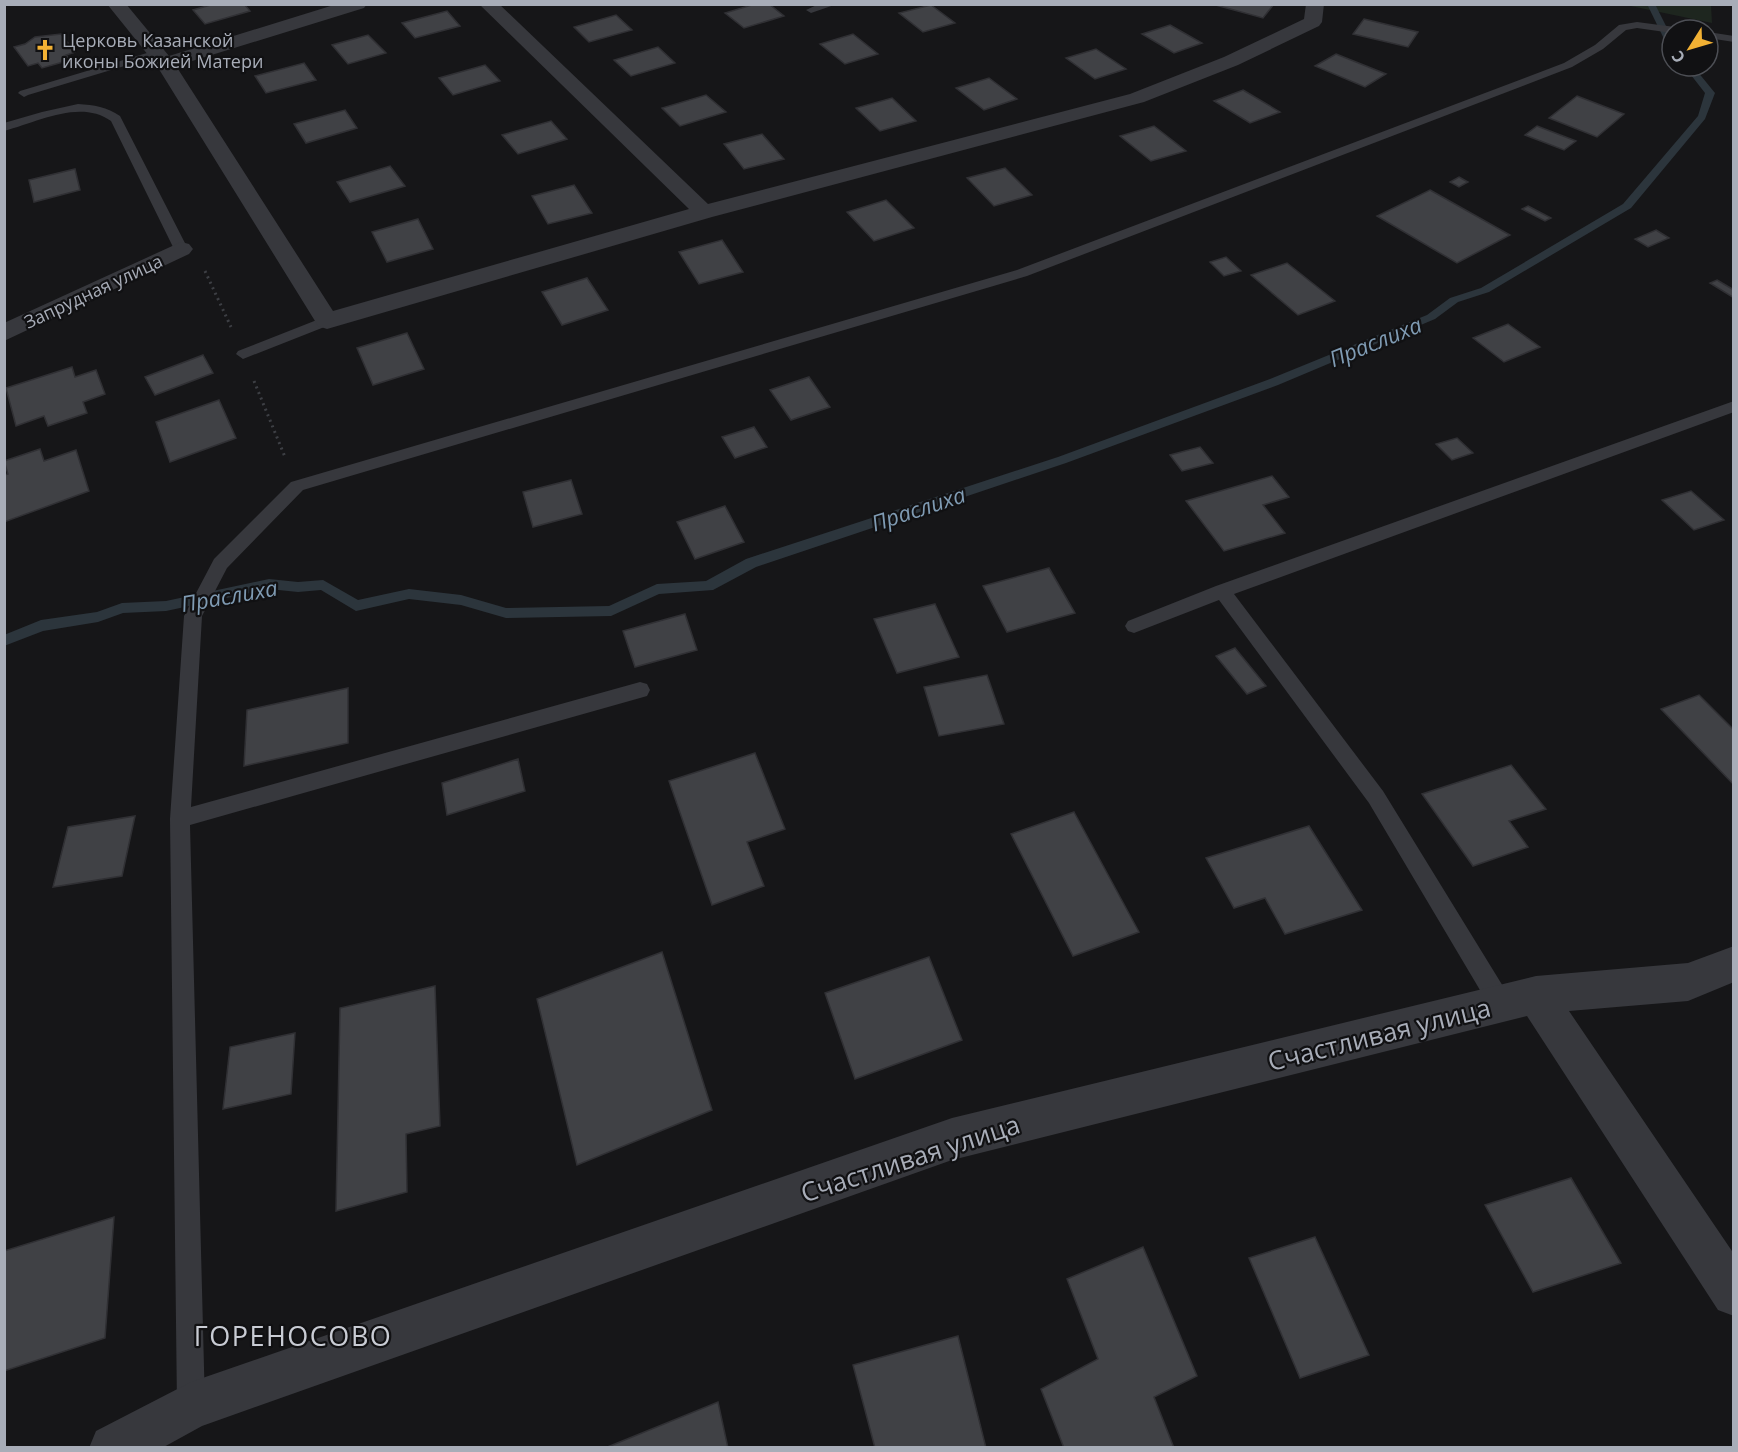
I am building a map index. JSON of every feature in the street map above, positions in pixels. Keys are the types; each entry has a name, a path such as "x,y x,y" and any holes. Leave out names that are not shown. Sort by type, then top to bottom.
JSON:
{"street":[{"path":"116,4 161,58 327,321 704,213 1137,98 1231,61 1313,22 1315,4"},
{"path":"161,58 358,4"},
{"path":"488,4 704,213"},
{"name":"Запрудная улица","path":"4,333 181,249"},
{"name":"Счастливая улица","path":"113,1448 190,1406 952,1139 1518,1000 1688,982 1734,964"},
{"path":"1518,1000 1734,1294"}],"lane":[{"path":"811,10 832,4"},
{"path":"190,1406 180,819 193,616 220,564 297,486 1022,273 1568,65 1599,47 1623,27 1660,28"},
{"path":"24,93 161,58"},
{"path":"4,128 78,108 97,107 109,111 116,119 181,249"},
{"path":"243,354 327,321"},
{"path":"1134,626 1222,591 1734,406"},
{"path":"1222,591 1376,797 1518,1000"},
{"path":"180,819 640,690"}],"shaded area":[{"path":"1626,5 1711,5 1712,18 1688,18"}],"building":[{"path":"214,4 244,4 250,11 205,24 193,10"},
{"path":"755,4 769,4 784,16 744,28 725,13"},
{"path":"1212,4 1274,4 1263,18"},
{"path":"931,5 955,23 923,32 899,13"},
{"path":"447,11 460,26 415,38 402,23"},
{"path":"616,15 632,30 589,42 574,27"},
{"path":"1364,19 1418,32 1408,47 1353,34"},
{"path":"1170,25 1202,43 1174,53 1142,34"},
{"name":"Церковь Казанской иконы Божией Матери","path":"61,34 75,52 66,55 70,60 42,68 38,63 28,66 14,47 25,44 35,37"},
{"path":"853,34 878,54 845,64 820,44"},
{"path":"368,35 386,53 348,64 332,45"},
{"path":"658,47 675,63 631,76 614,60"},
{"path":"1096,49 1126,69 1095,79 1066,58"},
{"path":"1336,54 1386,74 1365,87 1315,66"},
{"path":"304,63 316,80 266,93 255,76"},
{"path":"485,65 500,81 453,95 439,78"},
{"path":"989,78 1017,99 984,110 956,88"},
{"path":"1243,90 1280,112 1250,123 1214,101"},
{"path":"706,95 726,112 680,126 662,108"},
{"path":"1577,96 1624,114 1597,137 1549,118"},
{"path":"892,98 916,121 880,131 856,108"},
{"path":"345,110 357,128 306,143 294,124"},
{"path":"551,121 567,139 518,154 502,135"},
{"path":"1154,126 1186,151 1151,161 1120,136"},
{"path":"1537,126 1576,141 1564,150 1525,135"},
{"path":"762,134 784,159 744,169 724,144"},
{"path":"390,166 405,186 350,202 337,182"},
{"path":"1005,168 1032,195 994,206 967,178"},
{"path":"75,169 80,190 34,202 29,180"},
{"path":"1459,177 1468,182 1459,187 1450,182"},
{"path":"574,185 592,213 548,224 532,196"},
{"path":"1430,190 1510,235 1457,263 1377,216"},
{"path":"886,200 914,228 874,241 847,212"},
{"path":"1528,206 1551,218 1545,221 1522,209"},
{"path":"418,219 433,249 387,262 372,232"},
{"path":"1656,230 1669,238 1648,247 1635,239"},
{"path":"722,240 743,272 699,284 679,252"},
{"path":"1226,257 1241,271 1224,276 1210,262"},
{"path":"1287,263 1335,301 1298,315 1251,275"},
{"path":"587,278 608,310 562,325 542,292"},
{"path":"1717,280 1734,290 1734,298 1710,283"},
{"path":"1508,324 1540,347 1504,362 1473,338"},
{"path":"407,333 424,369 373,385 357,348"},
{"path":"203,355 213,373 155,395 145,377"},
{"path":"72,367 75,377 96,370 105,394 83,402 87,413 48,426 44,416 16,426 6,388"},
{"path":"809,377 830,407 791,420 770,390"},
{"path":"219,400 236,438 170,462 156,422"},
{"path":"754,427 767,447 735,458 722,437"},
{"path":"1457,438 1473,453 1452,460 1436,444"},
{"path":"1200,447 1213,463 1182,471 1170,455"},
{"path":"40,449 44,461 76,450 89,491 4,522 4,475 8,474 4,461"},
{"path":"1272,476 1289,497 1263,505 1285,533 1224,551 1186,501"},
{"path":"571,480 582,514 533,527 523,492"},
{"path":"1691,491 1724,520 1694,530 1662,500"},
{"path":"725,506 744,542 695,559 677,522"},
{"path":"1049,568 1075,613 1007,632 983,586"},
{"path":"935,604 959,657 897,673 874,619"},
{"path":"685,614 697,650 635,667 623,631"},
{"path":"1235,648 1266,686 1247,694 1216,656"},
{"path":"987,675 1004,724 939,736 924,687"},
{"path":"348,688 348,743 244,766 247,710"},
{"path":"1699,695 1734,730 1734,785 1661,709"},
{"path":"755,753 785,829 747,842 764,886 712,905 669,781"},
{"path":"518,759 525,791 447,815 442,783"},
{"path":"1511,765 1546,809 1509,821 1528,847 1473,866 1422,794"},
{"path":"1074,812 1139,932 1073,956 1011,834"},
{"path":"135,816 122,876 53,887 68,827"},
{"path":"1309,826 1362,910 1285,934 1265,898 1234,908 1206,858"},
{"path":"662,952 712,1110 577,1165 537,999"},
{"path":"929,957 962,1040 855,1079 825,993"},
{"path":"435,986 440,1126 406,1134 407,1192 336,1211 340,1008"},
{"path":"295,1033 291,1094 223,1109 230,1047"},
{"path":"1571,1178 1621,1263 1533,1292 1485,1205"},
{"path":"114,1217 105,1338 4,1371 4,1251"},
{"path":"1315,1237 1369,1355 1300,1378 1249,1258"},
{"path":"1143,1247 1197,1376 1154,1397 1174,1448 1064,1448 1041,1389 1098,1359 1067,1279"},
{"path":"958,1336 986,1448 875,1448 853,1365"},
{"path":"718,1402 728,1448 605,1448"}],"waterway":[{"name":"Праслиха","path":"1651,4 1660,22"},
{"name":"Праслиха","path":"4,641 41,626 98,617 122,608 166,606 269,584 298,587 323,585 356,606 409,594 461,600 506,613 611,611 657,589 708,586 751,563 1062,460 1274,382 1431,317 1454,300 1485,290 1627,206 1702,117 1710,93 1698,78"}],"place":[{"name":"Церковь Казанской иконы Божией Матери","path":"45,50"}],"district":[{"name":"ГОРЕНОСОВО","path":"293,1335"}]}
